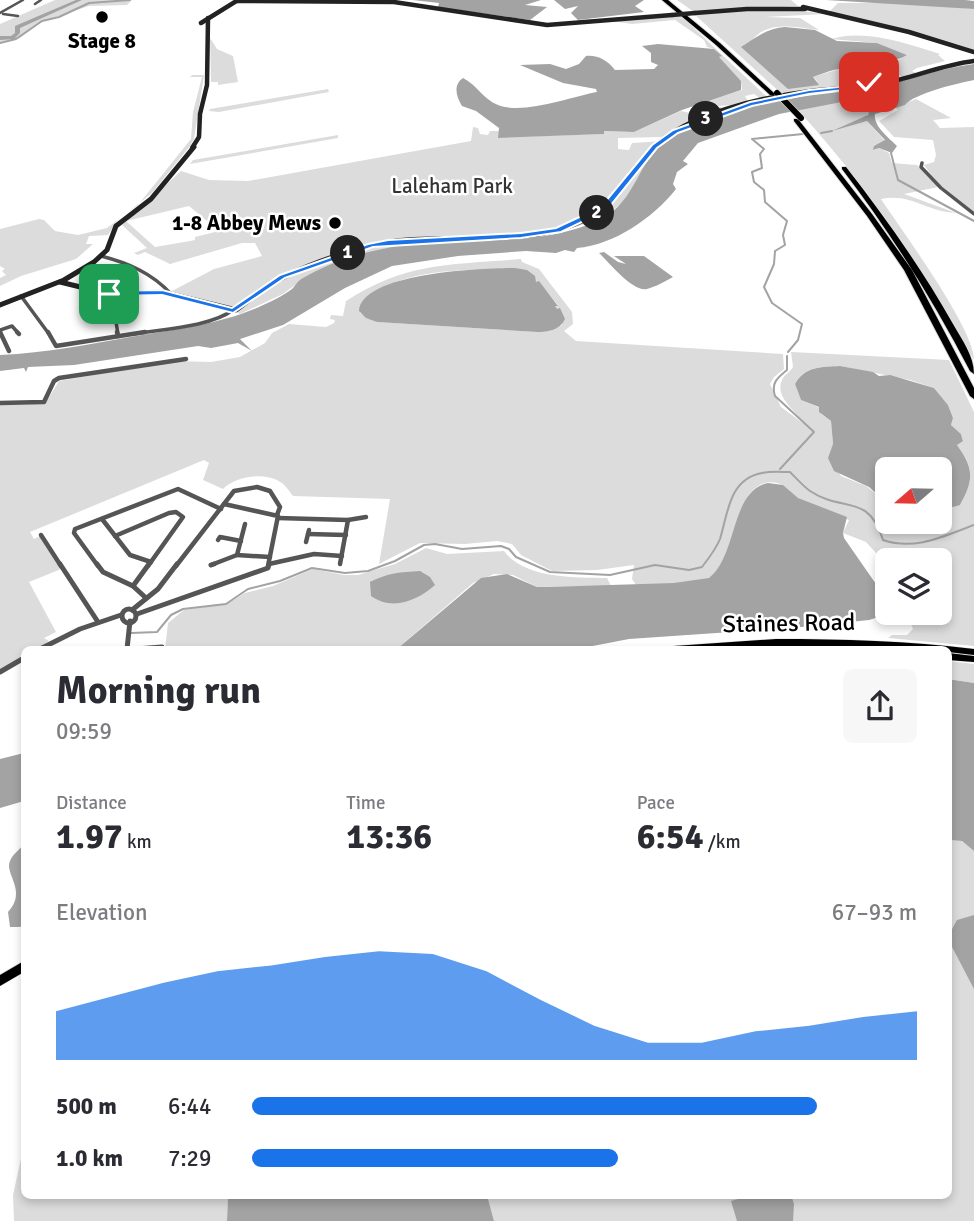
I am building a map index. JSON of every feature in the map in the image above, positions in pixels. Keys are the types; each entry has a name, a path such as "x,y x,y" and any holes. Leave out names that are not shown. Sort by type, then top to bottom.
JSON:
{"highway":[{"path":"665,0 774,94"},
{"path":"671,0 728,46 852,178 909,256 974,371"},
{"path":"798,119 908,270 974,396"}],"main road":[{"name":"Staines Road","path":"734,646 815,642 890,646"},
{"name":"Staines Road","path":"952,650 974,652"},
{"path":"952,656 974,659"},
{"path":"0,981 21,968"}],"street":[{"path":"1,15 23,0"},
{"path":"35,4 40,0"},
{"path":"0,305 60,282 101,256 109,246 116,226 157,193 198,139 208,78 206,24 237,1 394,2 547,25 695,13 795,9 804,6 909,32 974,52"},
{"path":"6,2 19,3"},
{"path":"1,15 24,13"},
{"path":"21,296 42,322 56,346 188,325 226,315 282,277 371,245 521,236 558,230 604,208 654,146 675,132 750,104 974,61"},
{"path":"848,77 858,83 872,82 893,76 883,71 864,75 872,82"},
{"path":"922,163 921,167 930,178 974,214"},
{"path":"101,256 126,263 155,278 171,294"},
{"path":"60,282 109,294 171,294 233,310"},
{"path":"89,290 116,322 118,336"},
{"path":"9,351 0,330 12,326 19,334"},
{"path":"0,403 44,402 54,381 59,378 186,359"},
{"path":"46,646 98,622 135,612 267,569 280,507 276,497 262,488 236,489 158,589 146,598 135,612 130,621 127,646"},
{"path":"146,598 133,586 103,572 74,533 75,530 178,489 223,507 277,516 348,520 366,517"},
{"path":"115,536 169,513 176,512 183,517 154,553 151,562 133,586"},
{"path":"102,519 130,555 151,562"},
{"path":"340,564 348,520"},
{"path":"237,555 245,524"},
{"path":"306,542 309,532 346,535"},
{"path":"41,535 98,622"},
{"path":"218,540 220,537 241,541"},
{"path":"211,565 237,555 270,560 314,554 342,556"},
{"path":"121,615 122,619 130,621"},
{"path":"0,672 21,660"}],"green space":[{"path":"55,0 132,0 127,5 89,6 43,21 20,38 0,43 0,24"},
{"path":"677,0 791,0 798,6 694,12"},
{"path":"838,3 908,3 974,9 974,51 829,12"},
{"path":"735,10 796,10 824,14 765,17 800,18 819,30 787,26 771,28 744,45 818,82 813,77 836,70 867,70 840,76 860,85 783,95 694,14"},
{"path":"680,15 768,98 761,99 754,94 745,96 749,103 709,108 702,103 742,90 741,81 718,57 721,56 714,49 707,47 704,40 675,20 632,24 611,21"},
{"path":"872,36 940,54 938,55 945,61 917,68 912,71 918,74 904,78 884,66 876,68 882,65 869,64 898,60 907,55 877,43 831,39"},
{"path":"210,38 217,49 233,56 238,82 218,85 218,82 211,82"},
{"path":"204,75 194,139 152,193 140,203 191,139 193,112 202,77 190,77"},
{"path":"328,89 329,92 219,112 209,111 210,109"},
{"path":"916,99 951,118 933,120 940,128 974,127 974,212 947,191 924,165 934,162 936,155 933,140 894,137 879,121 898,110 895,107"},
{"path":"842,102 859,104 869,112 866,117 846,125 867,121 885,141 874,146 874,150 879,148 889,153 892,163 917,165 938,187 904,194 956,213 901,199 881,199 950,303 971,345 974,360 893,229 823,138 797,109"},
{"name":"Laleham Park","path":"720,107 726,109 661,137 618,138 618,149 629,150 632,143 665,141 644,168 625,201 601,219 549,235 381,249 307,276 283,294 240,314 230,308 172,291 214,269 262,256 255,243 242,243 170,264 145,252 138,255 134,253 147,248 122,225 126,221 155,247 195,240 195,237 219,231 189,206 127,221 181,171 209,180 248,181 471,141 473,127 478,128 480,134 488,135 490,131 501,131 512,137 604,134 603,131 634,132 681,111 695,114"},
{"path":"338,135 338,138 190,164 193,160"},
{"path":"124,215 108,235 89,236 86,244 93,244 76,259 21,276 0,286 0,278 6,275 2,271 5,269 0,266 0,229 39,219 44,220 55,231 78,235 107,228"},
{"path":"521,259 522,262 539,269 572,312 573,324 564,331 576,341 783,354 784,369 770,384 781,407 804,424 781,393 782,380 793,367 791,352 949,360 974,412 974,646 888,638 892,635 907,635 913,629 912,625 952,625 952,548 875,548 875,552 866,542 843,533 849,520 799,499 777,483 763,484 752,491 744,504 727,553 711,577 686,584 636,585 632,579 634,565 597,570 552,571 521,555 512,544 497,541 465,544 420,543 379,564 390,499 293,496 282,483 260,476 243,478 223,489 203,480 209,463 204,460 30,532 34,539 40,536 61,569 29,582 56,632 44,638 49,641 42,646 21,646 21,660 0,671 0,405 45,404 59,381 173,361 211,362 240,357 265,343 272,333 289,324 326,327 334,323 335,320 330,319 331,315 343,316 346,301 368,288 389,278 431,267","holes":["510,268 523,270 539,282 558,305 555,306 562,325 552,330 537,332 377,322 360,313 362,303 377,291 394,283 432,273","840,366 910,380 934,388 948,405 953,418 951,425 961,434 963,440 957,445 967,460 970,474 968,488 960,505 952,506 952,534 875,534 875,493 866,486 841,476 829,456 833,445 831,421 821,414 820,408 801,400 795,384 808,371"]},
{"path":"426,548 447,554 504,551 524,567 537,572 607,578 611,586 537,587 513,575 494,574 473,583 400,646 165,646 168,623 184,610 227,604 245,593 273,586 313,569 358,575 395,564"},
{"path":"952,661 974,664 974,683 952,679"},
{"path":"952,840 962,841 974,851 974,1221 494,1221 488,1199 952,1199"},
{"path":"21,1159 21,1199 228,1199 227,1221 14,1221 13,1195"}],"shaded area":[{"path":"413,0 541,0 525,5 547,7 530,20 443,8 438,7 439,3"},
{"path":"554,0 644,0 635,6 644,12 578,20 571,13 578,6 565,9"},
{"path":"826,0 965,0 974,1 974,9"},
{"path":"785,27 815,30 837,41 877,43 907,55 869,64 882,65 872,68 831,71 813,77 819,85 788,89 741,47 767,31"},
{"path":"658,44 714,49 741,81 741,90 682,110 634,132 604,131 604,134 498,138 499,128 476,111 462,106 457,95 458,84 463,78 493,102 508,108 533,107 597,92 596,89 563,83 520,65 550,64 566,69 579,64 586,56 594,56 609,63 615,70 654,69 658,65 651,62 651,53 642,46"},
{"path":"974,64 974,80 926,93 905,105 875,114 879,127 897,146 892,153 879,148 873,150 874,146 885,140 867,121 832,131 868,115 869,111 856,103 842,102 779,114 698,143 683,161 688,164 677,172 673,184 676,189 667,200 644,220 605,242 577,248 574,252 526,251 458,256 392,266 345,288 283,325 240,339 252,351 238,343 211,348 198,346 74,365 28,367 26,372 24,368 0,371 0,355 85,345 230,318 276,299 292,289 301,279 321,269 372,251 409,244 521,239 575,229 613,211 630,191 650,158 668,139 712,117 736,109 861,89"},
{"path":"604,252 626,264 614,256 644,256 673,277 653,287 641,289 628,281 599,253"},
{"path":"515,268 527,270 535,276 536,282 539,281 558,306 555,306 557,309 560,308 565,319 560,326 537,332 377,322 366,318 359,311 365,298 380,288 402,280 453,271"},
{"path":"840,366 873,372 879,376 890,375 934,388 948,405 953,418 951,425 961,434 963,441 957,445 969,468 970,481 960,505 952,506 952,457 875,457 875,492 834,471 828,458 833,444 831,421 819,412 819,407 801,400 795,384 804,374 820,367"},
{"path":"768,483 783,485 798,498 847,517 844,538 875,583 875,618 802,627 629,639 593,646 401,646 481,578 507,574 537,587 547,587 674,583 709,578 725,555 747,498 756,488"},
{"path":"420,571 430,577 435,585 420,596 404,602 387,603 371,596 370,582 394,574"},
{"path":"952,680 974,683 974,851 962,841 952,840"},
{"path":"21,754 21,802 0,808 0,759"},
{"path":"21,847 20,927 10,927 8,912 16,897 9,866 12,857"},
{"path":"974,915 974,989 952,947 952,929 957,920"},
{"path":"228,1199 488,1199 494,1221 227,1221"},
{"path":"792,1199 793,1221 737,1221 731,1201"}],"waterway":[{"path":"0,38 12,38 18,33 17,27 80,0"},
{"path":"0,43 16,39 42,21 59,17 89,3 130,0"},
{"path":"821,133 832,131"},
{"path":"788,352 798,340 802,324 772,303 764,287 774,264 775,251 785,245 783,235 787,221 765,202 764,190 754,182 752,172 762,168 760,154 764,149 752,139 803,134"},
{"path":"891,153 898,180 974,221"},
{"path":"780,469 814,432 775,396 776,381 787,370 787,356"},
{"path":"131,633 157,632 171,615 183,609 226,604 248,589 280,581 312,568 345,573 368,571 395,561 424,545 435,544 462,549 501,546 509,549 516,557 550,572 610,575 655,565 689,570 702,567 720,539 736,490 751,476 765,472 790,472 807,489 822,497 862,509 877,525 883,540 918,543 974,525"}],"place":[{"name":"Stage 8","path":"102,17"},
{"name":"1-8 Abbey Mews","path":"335,223"}],"route":[{"path":"109,294 162,292 233,310 243,306 282,277 371,245 550,233 600,212 615,198 654,146 675,132 750,104 809,92 875,85 869,82"}]}
